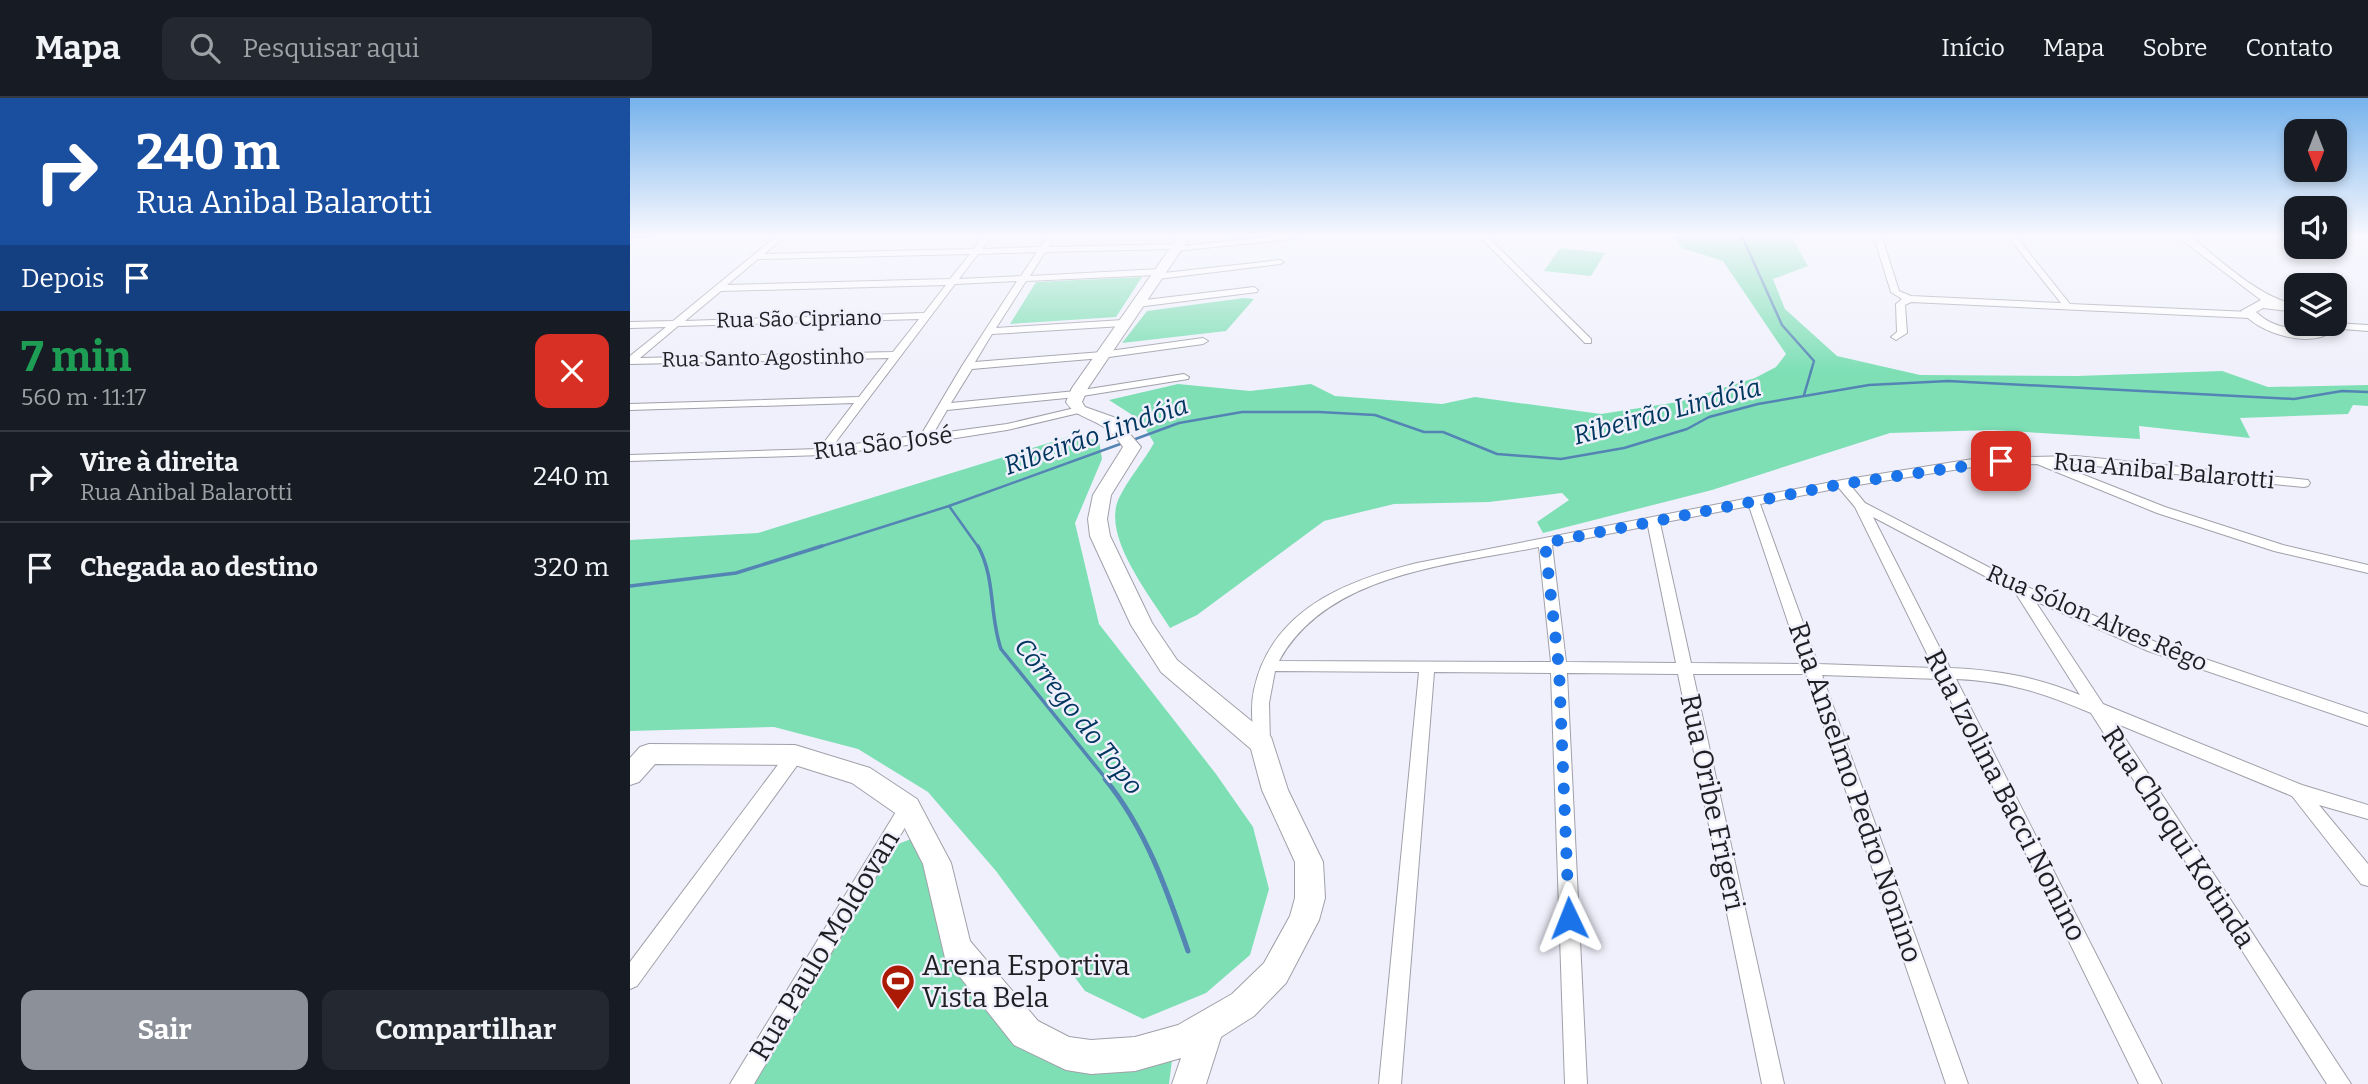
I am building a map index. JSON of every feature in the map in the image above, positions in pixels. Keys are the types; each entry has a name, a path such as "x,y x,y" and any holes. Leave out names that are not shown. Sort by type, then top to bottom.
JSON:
{"street":[{"path":"630,361 729,280"},
{"path":"719,288 999,280"},
{"path":"924,440 967,366 1022,280"},
{"path":"1077,402 1102,355 1155,280"},
{"path":"1527,280 1588,341"},
{"path":"1891,280 1895,292 1909,299 2068,307 2284,307"},
{"path":"2047,280 2068,307"},
{"path":"2228,280 2254,305 2267,324 2284,329"},
{"path":"822,452 952,282"},
{"path":"1137,304 1254,290"},
{"path":"1896,337 1902,332 1900,304 1909,299"},
{"name":"Rua São Cipriano","path":"630,325 924,316"},
{"path":"989,331 1123,323"},
{"path":"2347,326 2368,328"},
{"path":"967,366 1102,355 1203,341"},
{"name":"Rua Santo Agostinho","path":"630,361 895,355"},
{"path":"942,407 1077,402 1184,377"},
{"path":"630,407 860,400"},
{"path":"1077,402 1109,418 1128,441 1128,457 1106,483 1098,503 1100,536 1142,625 1169,666 1262,744"},
{"name":"Rua São José","path":"630,458 822,452 924,440 1007,427 1077,402"},
{"path":"2033,460 2161,510 2279,548 2368,569"},
{"name":"Rua Anibal Balarotti","path":"908,807 937,863 956,948 1026,1033 1066,1053 1114,1057 1164,1047 1207,1029 1243,1005 1275,973 1297,935 1310,898 1309,862 1275,790 1262,744 1261,700 1268,666 1279,647 1306,616 1351,586 1417,567 1653,520 1842,484 1979,462 2076,460 2304,483"},
{"name":"Rua Sólon Alves Rêgo","path":"1842,484 1861,506 2020,589 2153,647 2368,720"},
{"name":"Rua Anselmo Pedro Nonino","path":"1753,501 1957,1084"},
{"name":"Rua Izolina Bacci Nonino","path":"1861,506 2151,1084"},
{"name":"Rua Oribe Frigeri","path":"1653,520 1773,1084"},
{"path":"1545,543 1559,669 1576,1084"},
{"name":"Rua Choqui Kotinda","path":"2020,589 2093,706 2340,1084"},
{"path":"1268,666 1814,669 1945,672 1992,676 2052,690 2298,791 2368,812"},
{"path":"1390,1084 1427,668"},
{"path":"636,761 795,755 861,775 908,807"},
{"path":"630,979 795,755"},
{"path":"2298,791 2368,878"},
{"name":"Rua Paulo Moldovan","path":"741,1084 908,807"},
{"path":"1189,1084 1207,1029"}],"green space":[{"path":"1140,280 1116,317 1010,324 1036,282"},
{"path":"1736,280 1773,280 1785,309 1837,356 1920,375 2077,376 2222,371 2268,387 2368,385 2368,406 2353,405 2348,414 2240,418 2250,438 2139,426 2140,439 1992,430 1890,433 1712,490 1543,533 1537,522 1569,500 1562,493 1489,502 1394,504 1324,521 1197,615 1170,628 1130,565 1117,530 1115,513 1119,498 1154,443 1140,420 1109,400 1178,384 1250,391 1311,384 1335,396 1442,404 1475,397 1601,414 1678,402 1755,378 1776,367 1786,354"},
{"path":"1244,298 1254,299 1226,331 1122,343 1147,311"},
{"path":"1068,437 1099,440 1102,459 1075,523 1099,624 1216,774 1253,827 1269,889 1250,955 1206,993 1143,1019 1085,991 996,871 928,792 858,749 774,727 630,731 630,540 758,533"},
{"path":"911,839 930,864 1021,1044 1172,1060 1169,1084 754,1084 886,856 898,844"}],"waterway":[{"path":"1762,280 1782,325 1814,361 1804,395"},
{"name":"Ribeirão Lindóia","path":"1130,441 1179,423 1242,412 1319,412 1375,415 1424,432 1443,432 1497,454 1561,459 1624,448 1687,429 1709,417 1758,404 1869,385 1948,381 2294,399 2342,391 2368,392"},
{"name":"Ribeirão Lindóia","path":"949,506 1123,443"},
{"name":"Ribeirão Lindóia","path":"816,548 949,506"},
{"name":"Córrego do Topo","path":"949,506 979,548"},
{"name":"Ribeirão Lindóia","path":"630,586 736,573 822,546"},
{"name":"Córrego do Topo","path":"979,548 988,571 1001,649 1107,780"},
{"name":"Córrego do Topo","path":"1105,779 1144,839 1188,951"}],"place":[{"name":"Arena Esportiva Vista Bela","path":"898,1011"}],"route":[{"path":"1569,918 1559,669 1545,543 1842,484 1979,462 2001,461"}]}
